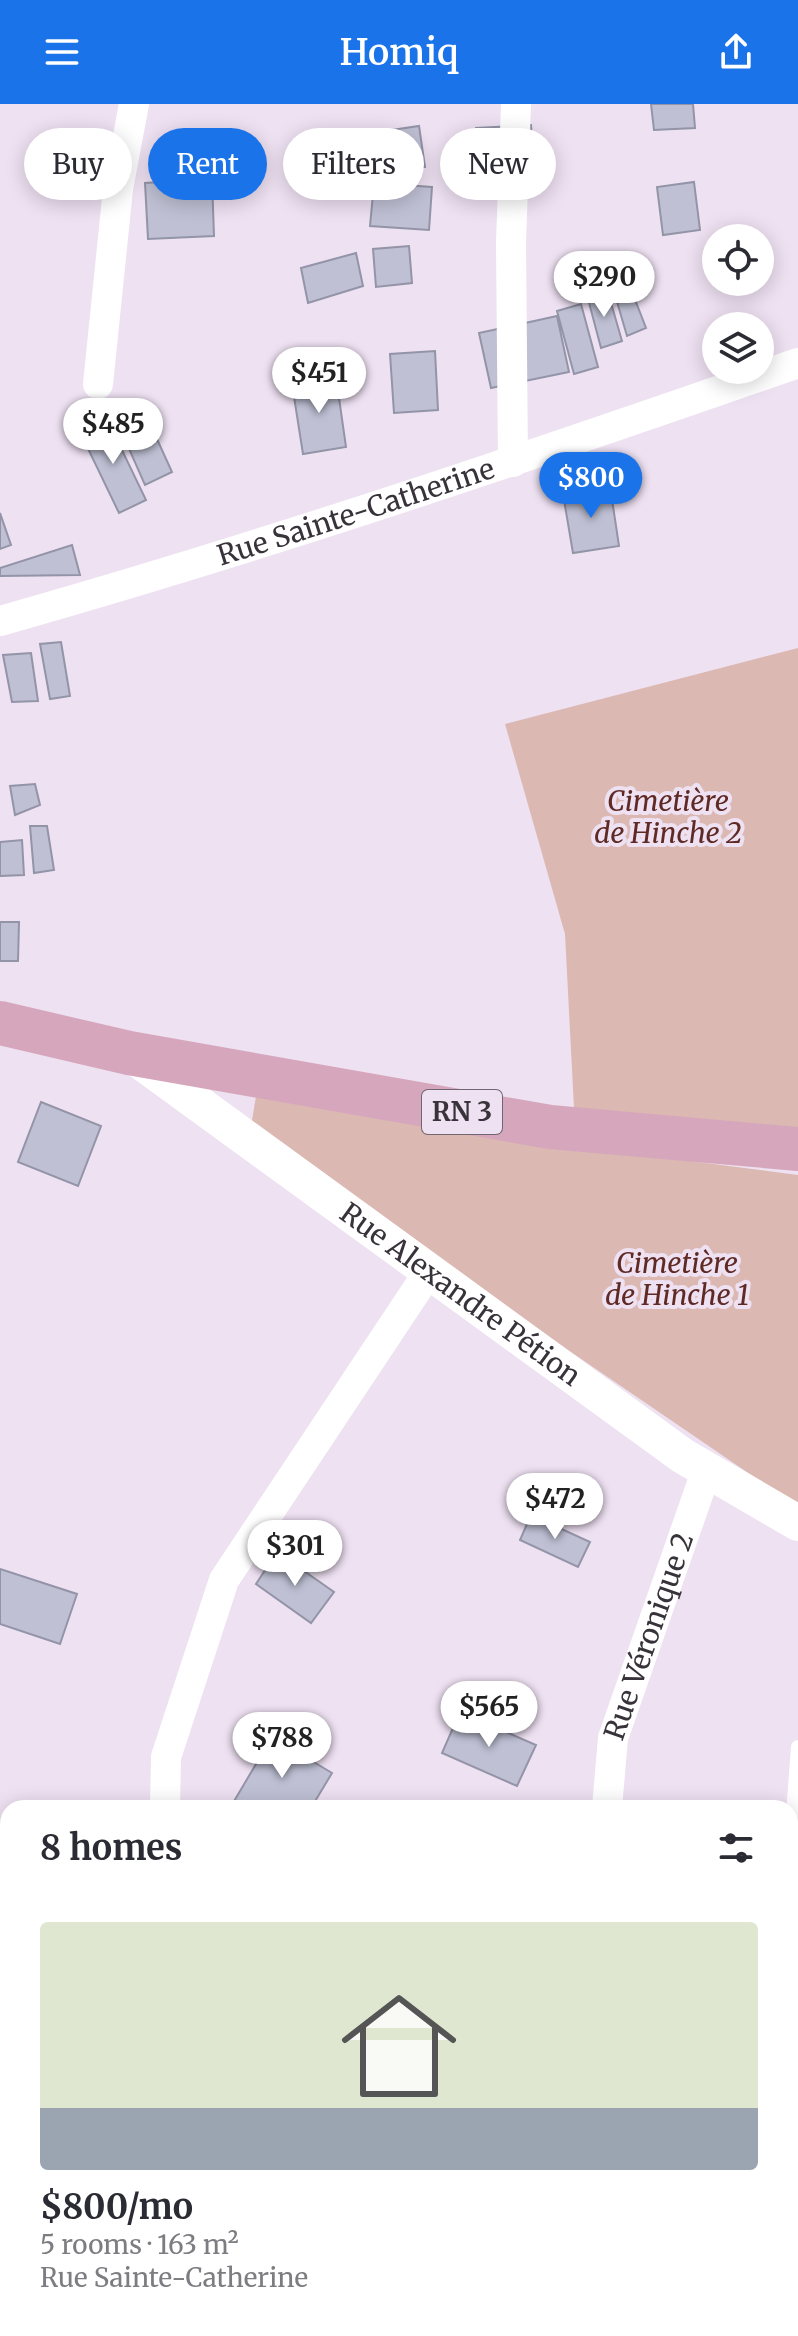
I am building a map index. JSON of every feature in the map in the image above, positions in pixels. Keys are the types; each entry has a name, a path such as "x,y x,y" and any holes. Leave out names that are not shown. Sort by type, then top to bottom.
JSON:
{"main road":[{"name":"RN 3","path":"0,1023 129,1053 550,1127 798,1149"}],"street":[{"path":"98,384 118,189 134,104"},
{"path":"513,462 511,242 516,104"},
{"name":"Rue Sainte-Catherine","path":"0,621 171,572 513,462 798,363"},
{"name":"Rue Alexandre Pétion","path":"129,1053 683,1456 798,1523"},
{"path":"165,1800 166,1757 224,1580 430,1270"},
{"name":"Rue Véronique 2","path":"608,1800 613,1738 707,1469"}],"lane":[{"path":"794,1800 798,1747"}],"green space":[{"name":"Cimetière de Hinche 2","path":"798,648 798,1142 574,1108 565,934 505,724"},
{"name":"Cimetière de Hinche 1","path":"256,1096 582,1147 798,1175 798,1507 250,1133"}],"building":[{"path":"651,104 693,104 695,128 654,130"},
{"path":"531,125 531,128 476,128"},
{"path":"694,182 700,230 663,235 657,187"},
{"path":"145,183 148,183 148,200 213,200 214,236 148,239"},
{"path":"424,186 432,187 429,230 370,226 372,200 424,200"},
{"path":"409,246 412,283 376,287 373,249"},
{"path":"356,253 363,286 308,303 301,268"},
{"path":"629,284 646,328 627,336 613,288"},
{"path":"607,289 622,341 601,348 587,295"},
{"path":"581,304 598,367 574,374 557,311"},
{"path":"557,316 569,372 491,388 479,333"},
{"path":"435,351 438,410 394,413 390,354"},
{"path":"336,377 346,447 303,454 292,384"},
{"path":"107,419 146,500 119,513 80,432"},
{"path":"152,428 172,472 145,485 126,442"},
{"path":"610,486 619,546 573,553 563,494"},
{"path":"0,513 11,545 0,549"},
{"path":"72,545 80,575 0,576 0,568"},
{"path":"61,642 70,696 50,699 40,644"},
{"path":"31,653 38,701 12,702 3,655"},
{"path":"35,784 40,805 15,815 10,786"},
{"path":"30,826 47,826 54,870 34,873"},
{"path":"22,840 24,875 0,876 0,842"},
{"path":"0,922 19,922 18,961 0,961"},
{"path":"41,1102 101,1126 78,1186 18,1162"},
{"path":"531,1515 590,1542 578,1567 520,1540"},
{"path":"277,1552 334,1592 311,1623 256,1584"},
{"path":"0,1569 77,1594 60,1644 0,1624"},
{"path":"460,1712 536,1745 517,1786 442,1753"},
{"path":"272,1737 332,1773 316,1800 235,1800"}]}
